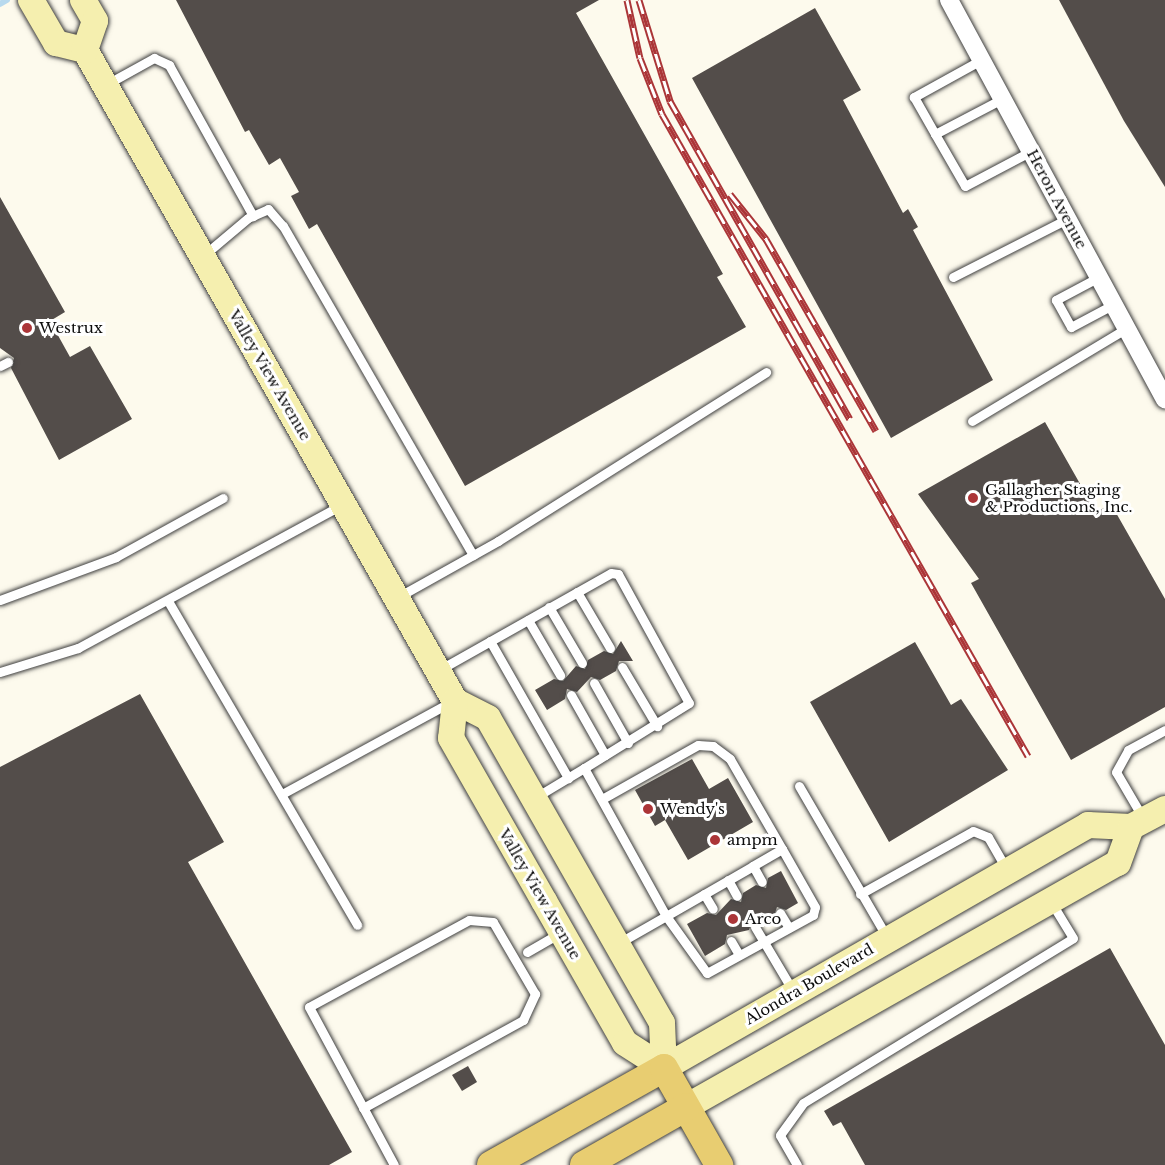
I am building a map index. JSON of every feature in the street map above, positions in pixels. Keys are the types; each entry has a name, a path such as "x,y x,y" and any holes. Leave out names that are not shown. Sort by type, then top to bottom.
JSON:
{"main road":[{"path":"32,1 56,43 85,50 95,21 83,0"},
{"name":"Valley View Avenue","path":"85,50 454,701 452,738 544,901 625,1043 664,1068"},
{"name":"Valley View Avenue","path":"454,701 488,718 662,1023 664,1068 719,1165"},
{"path":"584,1165 1118,863 1147,819"},
{"name":"Alondra Boulevard","path":"491,1165 1088,825 1147,819"}],"street":[{"name":"Heron Avenue","path":"948,0 1165,399"}],"lane":[{"path":"105,86 154,58 169,65 253,216"},
{"path":"981,60 914,97 965,186 1031,152"},
{"path":"935,134 1002,99"},
{"path":"202,256 253,216 268,209 283,226 473,555"},
{"path":"953,277 1067,219"},
{"path":"1099,277 1056,300 1071,327 1114,304"},
{"path":"972,421 1127,328"},
{"path":"396,598 473,555 766,372"},
{"path":"0,600 116,557 223,498"},
{"path":"0,672 78,648 343,504"},
{"path":"437,671 611,573 618,574 688,703 657,726 533,798"},
{"path":"578,592 610,648"},
{"path":"168,601 357,925"},
{"path":"549,608 582,663"},
{"path":"528,620 560,675"},
{"path":"490,641 568,778"},
{"path":"622,667 657,726"},
{"path":"594,683 628,743"},
{"path":"572,695 605,755"},
{"path":"282,794 454,701"},
{"path":"1147,819 1116,772 1128,750 1165,730"},
{"path":"584,768 666,916 700,970 707,973 813,915 815,907 730,759 713,746 698,745 602,799"},
{"path":"799,786 888,939"},
{"path":"860,894 974,831 988,837 1007,870"},
{"path":"617,944 782,849"},
{"path":"753,866 762,882"},
{"path":"729,880 737,896"},
{"path":"704,894 713,909"},
{"path":"797,1165 780,1135 803,1103 1073,938 1050,900"},
{"path":"780,913 789,928"},
{"path":"363,1108 523,1020 535,994 493,922 469,920 309,1007 363,1108 389,1163"},
{"path":"755,927 794,993"},
{"path":"527,952 555,936"},
{"path":"731,941 739,955"}],"building":[{"path":"176,0 599,0 576,13 723,274 717,277 746,327 465,486 317,224 309,229 291,196 299,192 280,158 269,165 249,130 245,132"},
{"path":"1059,0 1165,0 1165,187 1124,121"},
{"path":"815,8 861,90 843,100 903,213 908,209 918,227 913,230 993,380 891,438 692,78"},
{"name":"Westrux","path":"0,197 65,312 50,321 70,357 90,346 132,419 59,460 11,368 14,358 0,348"},
{"path":"1045,422 1096,512 1111,504 1165,599 1165,707 1071,760 971,583 979,579 918,494"},
{"path":"621,641 633,661 619,661 616,671 600,680 591,677 577,692 567,689 565,699 547,710 535,690 554,679 563,681 576,666 585,669 588,660 604,651 613,654"},
{"path":"915,642 951,705 961,699 1008,770 889,842 810,702"},
{"path":"140,694 224,842 188,862 352,1152 329,1165 0,1165 0,767"},
{"path":"692,759 709,789 728,778 753,822 688,860 665,820 655,826 635,790"},
{"name":"Arco","path":"781,871 798,903 786,910 777,907 774,916 761,924 752,921 749,930 727,935 725,944 705,956 687,924 707,913 716,915 731,899 741,902 743,893 756,885 766,888 768,878"},
{"path":"1110,948 1165,1045 1165,1165 865,1165 841,1122 833,1126 824,1111"},
{"path":"468,1066 477,1082 462,1091 452,1075"}],"waterway":[{"path":"0,4 7,0"}],"railway":[{"path":"627,0 640,58 662,114 1028,756"},
{"path":"639,0 670,101 850,419"},
{"path":"730,194 766,239 876,431"}],"place":[{"name":"Westrux","path":"27,328"},
{"name":"Gallagher Staging & Productions, Inc.","path":"973,498"},
{"name":"Wendy's","path":"648,809"},
{"name":"ampm","path":"715,840"},
{"name":"Arco","path":"733,919"}]}
